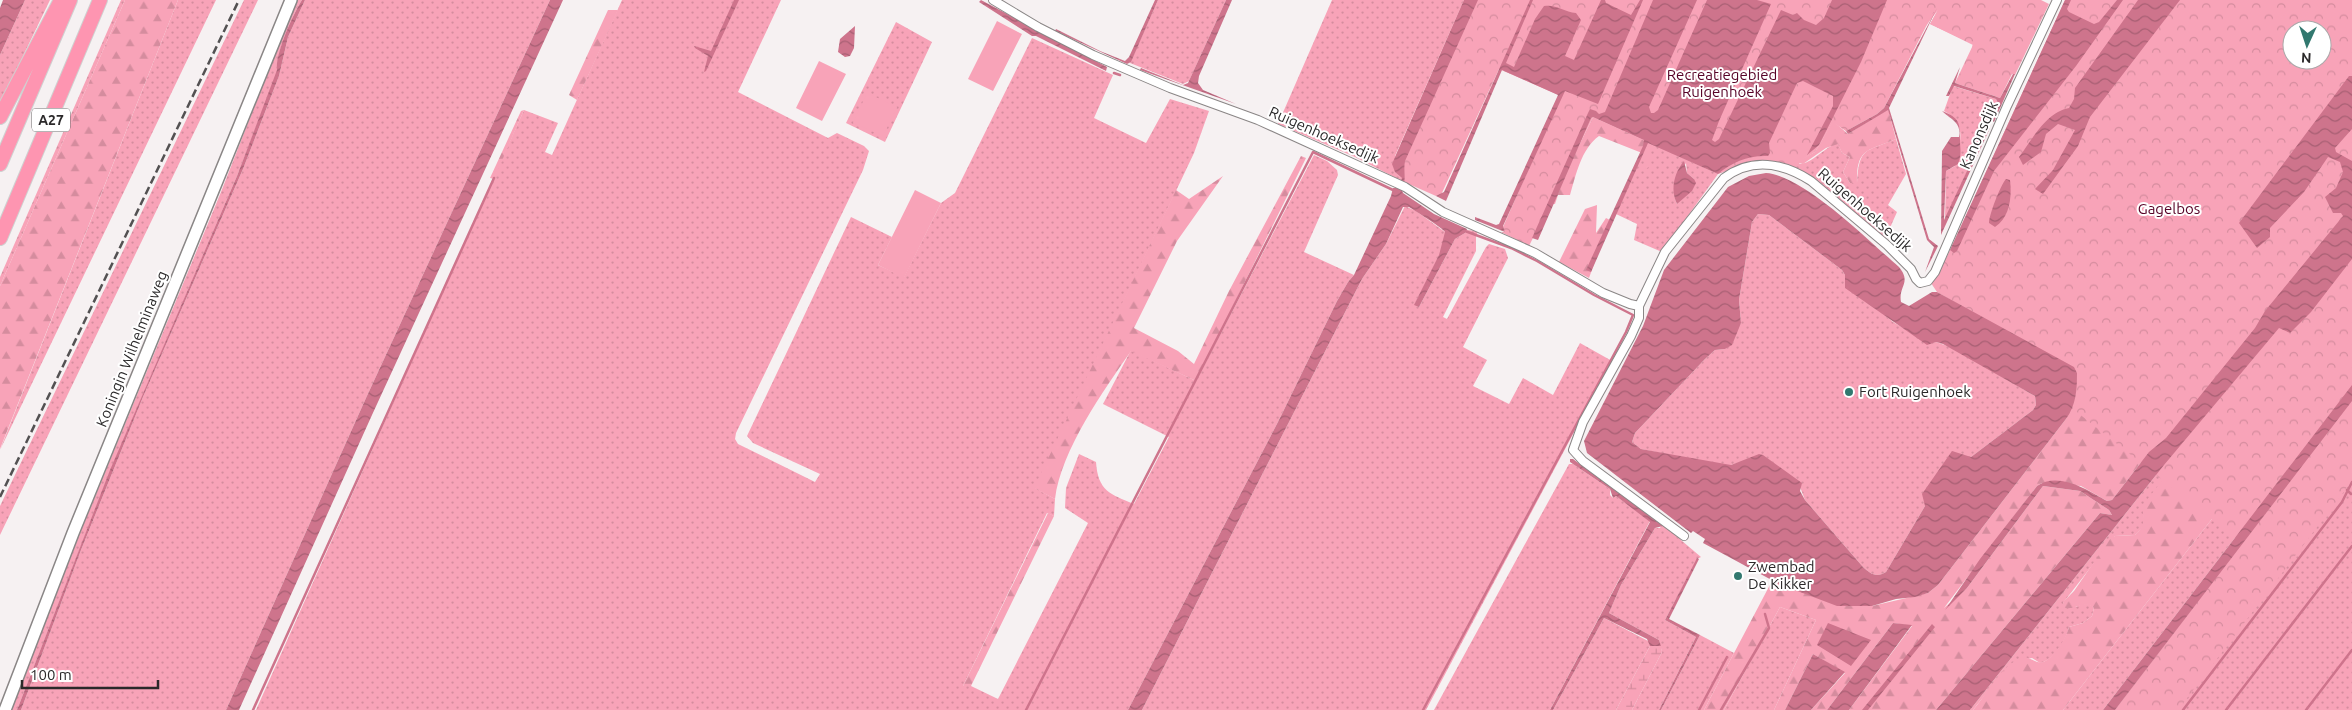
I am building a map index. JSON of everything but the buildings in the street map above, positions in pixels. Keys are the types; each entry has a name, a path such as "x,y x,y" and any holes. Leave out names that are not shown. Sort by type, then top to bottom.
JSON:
{"highway":[{"path":"0,117 61,0"},
{"name":"A27","path":"0,164 70,0"},
{"name":"A27","path":"0,238 100,0"}],"main road":[{"name":"Koningin Wilhelminaweg","path":"5,710 72,533 291,0"}],"street":[{"name":"Ruigenhoeksedijk","path":"993,0 1038,27 1093,55 1170,88 1252,118 1402,186 1443,212 1535,253 1603,292 1639,306"},
{"name":"Kanonsdijk","path":"1928,281 1935,272 2007,106 2057,0"},
{"name":"Ruigenhoeksedijk","path":"1684,536 1583,461 1573,450 1584,422 1631,336 1639,318 1639,306 1665,252 1711,192 1735,170 1765,164 1786,168 1811,181 1887,245 1911,269 1916,279 1920,282 1928,281"}],"green space":[{"path":"25,0 50,0 0,104 0,55"},
{"path":"121,0 125,0 0,286 0,277"},
{"path":"125,0 178,0 0,449 0,286"},
{"path":"178,0 216,0 0,450"},
{"path":"244,0 258,0 0,535 0,506"},
{"path":"296,0 302,0 286,34 279,54 278,70 237,176 109,474 17,710 10,710 63,574 221,192"},
{"path":"305,0 550,0 366,398 226,710 21,710 81,550 143,397 243,169 279,76 288,37"},
{"path":"622,0 781,0 738,92 828,138 837,133 864,146 869,151 863,170 736,433 735,439 738,444 815,482 820,474 753,443 747,436 851,217 892,237 878,265 904,277 941,203 955,193 1032,38 1113,75 1094,118 1146,143 1170,99 1209,111 1194,153 1035,488 1055,499 1054,516 1047,513 963,686 971,686 998,699 1088,523 1065,508 1066,488 1079,454 1096,462 1099,479 1107,490 1134,504 1169,437 1103,404 1131,350 1196,381 1314,155 1327,161 1337,170 1338,175 1304,252 1354,275 1337,301 1279,420 1128,710 256,710 524,110 558,123 545,152 552,155"},
{"path":"1158,0 1226,0 1189,81 1183,84 1130,63"},
{"path":"1332,0 1464,0 1395,156 1395,172 1402,178 1402,181 1355,157 1278,124"},
{"name":"Recreatiegebied Ruigenhoek","path":"1464,0 2041,0 2049,4 2015,75 2012,74 2000,98 1955,83 1973,45 1930,24 1938,10 1935,9 1884,108 1877,114 1846,131 1833,122 1815,152 1791,166 1781,163 1763,162 1736,167 1718,174 1593,117 1529,246 1501,232 1505,232 1503,227 1561,96 1499,69 1441,195 1436,196 1402,181 1402,178 1395,172 1392,164"},
{"path":"1887,0 2045,14 1972,47 1973,44 1930,24 1938,10 1846,131 1833,122 1799,164 1809,161 1838,143 1842,153 1850,157 1843,172 1850,183 1857,183 1862,156 1871,149 1896,139 1906,174 1888,205 1897,212 1885,239 1804,173 1785,164 1768,161 1744,164 1718,174"},
{"name":"Gagelbos","path":"2065,0 2352,0 2352,481 2178,710 2115,710 2242,543 2073,409 2077,373 1937,292 1931,283 1939,273"},
{"path":"608,10 618,10 577,100 569,95"},
{"path":"997,21 1022,34 993,91 968,79"},
{"path":"896,22 932,42 885,142 846,123"},
{"path":"819,61 846,74 822,121 796,108"},
{"path":"2315,70 2318,70 2149,452 2112,500 2107,501 2081,486 2042,483 2037,486 1944,608 1967,588 2043,486 2080,491 2109,510 2112,515 2100,513 1936,710 1849,710 1912,626 1893,623 1827,710 1811,710 1845,673 1813,654 1785,710 1774,710 1816,620 1780,607 1724,710 1704,710 1773,579 1779,584 1872,606 1928,593 1938,585 2066,419 2075,399"},
{"path":"1953,86 1996,99 1998,103 1945,220 1946,171 1955,166 1960,142 1960,128 1957,122 1944,111"},
{"path":"867,93 897,107 883,136 853,123"},
{"path":"1888,109 1896,139 1866,152 1862,156 1857,171 1857,183 1850,183 1843,172 1850,157 1842,153 1838,144 1826,148 1803,164 1796,162 1815,152 1833,121 1848,134"},
{"path":"524,110 494,179 490,178 521,111"},
{"path":"1593,117 1644,140 1650,148 1651,165 1646,169 1642,153 1599,136 1583,155 1570,195 1558,195 1555,204 1550,204"},
{"path":"1644,140 1718,174 1662,252 1634,240 1637,224 1616,214 1642,154","holes":["1686,163 1687,173 1694,179 1677,204 1674,193 1675,188"]},
{"path":"1301,156 1306,158 1196,381 1131,351 1085,421 1066,461 1055,499 1034,488 1176,190 1189,199 1223,176 1177,241 1134,328 1178,351 1194,364 1229,291"},
{"path":"915,190 941,203 904,278 878,265"},
{"path":"1597,205 1596,233 1606,218 1610,220 1589,278 1559,262 1585,209"},
{"path":"1405,206 1416,211 1445,232 1445,240 1434,269 1415,304 1419,307 1455,239 1467,230 1478,231 1476,251 1443,317 1447,319 1486,247 1489,244 1505,249 1508,258 1463,347 1487,360 1473,386 1509,404 1523,378 1553,395 1580,343 1612,361 1426,710 1142,710 1362,279 1386,244"},
{"path":"1758,214 1769,215 1842,270 1846,281 1893,322 1929,343 1936,342 1953,348 2035,396 2036,405 2033,410 1971,457 1925,506 1886,572 1882,574 1874,574 1863,567 1805,500 1800,487 1747,460 1731,465 1720,465 1641,449 1632,442 1635,433 1705,359 1715,350 1725,349 1741,323 1739,300 1752,222"},
{"path":"2279,328 2143,513 2144,523 2140,530 2135,535 2115,536 2063,603 2076,607 2088,604 2094,608 2092,616 2083,623 2069,627 2059,649 2045,661 2040,663 2032,658 2015,662 2004,671 1973,710 1970,710 2164,465"},
{"path":"2352,385 2103,710 2063,710 2215,515"},
{"path":"2352,401 2352,710 2115,710"},
{"path":"2178,460 2215,515 2063,710 1973,710 2008,666 2024,657 2039,662 2047,660 2059,647 2069,627 2083,623 2092,616 2094,608 2091,606 2084,605 2065,608 2063,602 2074,591 2110,539 2115,536 2135,535 2139,531 2143,525 2143,505"},
{"path":"1569,464 1573,464 1610,489 1610,495 1613,498 1616,496 1650,521 1550,710 1434,710"},
{"path":"1048,513 1054,516 971,686 963,686"},
{"path":"1662,524 1701,557 1697,559 1665,620 1696,637 1659,710 1632,710 1662,652 1659,640 1609,613 1621,585 1655,528 1660,528"},
{"path":"1780,607 1816,620 1774,710 1724,710"},
{"path":"1604,618 1650,642 1650,646 1616,710 1553,710"},
{"path":"1700,635 1734,653 1704,710 1661,710"},
{"path":"1650,646 1661,646 1662,652 1632,710 1616,710"}],"water":[{"path":"3,0 25,0 0,55 0,8"},
{"path":"302,0 305,0 288,37 279,76 243,169 143,397 81,550 21,710 17,710 110,470 237,176 277,70 279,54 285,34"},
{"path":"550,0 563,0 239,710 226,710 366,398"},
{"path":"734,0 739,0 704,72 708,56 694,46 711,51"},
{"path":"981,0 1107,67 1106,71 1036,36 1032,36 979,2"},
{"path":"1155,0 1158,0 1131,62 1127,64 1055,31 1056,29 1125,61 1129,57"},
{"path":"1226,0 1232,0 1199,76 1198,83 1203,90 1236,104 1140,70 1141,68 1183,85 1188,83"},
{"path":"1464,0 1478,0 1405,161 1402,190 1403,193 1434,214 1467,229 1465,233 1455,239 1419,307 1414,305 1439,255 1445,232 1409,207 1403,207 1386,244 1362,279 1142,710 1128,710 1279,420 1337,301 1354,275 1393,188 1398,188 1402,178 1395,172 1392,164"},
{"path":"1530,0 1533,0 1506,63 1514,67 1535,19 1544,6 1552,6 1576,13 1581,20 1565,56 1574,60 1601,0 1605,0 1606,3 1631,15 1640,0 1643,0 1598,104 1565,91 1503,226 1505,232 1475,220 1475,217 1496,225 1499,224 1558,95 1502,70 1446,201 1436,196 1444,192"},
{"path":"1653,0 1697,0 1649,107 1651,113 1658,110 1707,0 1757,0 1771,4 1719,121 1712,140 1715,142 1719,139 1781,10 1793,15 1797,13 1804,20 1816,25 1824,18 1832,0 1887,0 1861,62 1819,145 1807,155 1833,106 1833,96 1803,81 1797,83 1769,143 1770,153 1768,156 1741,160 1718,174 1648,143 1591,272 1586,270 1643,146 1644,140 1593,117 1591,118 1538,240 1532,238 1590,109 1599,114 1605,112"},
{"path":"2065,0 2071,0 2067,9 2069,12 2094,24 2099,22 2117,0 2123,0 2076,66 1994,171 1957,251 1954,253 1950,250"},
{"path":"2138,0 2180,0 2090,117 2078,146 2043,194 2035,189 2053,170 2075,130 2058,124 2046,134 2041,152 2023,165 2019,157 2046,121 2053,115 2069,108 2074,99 2075,88"},
{"path":"1937,8 1889,108 1929,239 1938,246 1925,272 1934,247 1927,240 1888,110 1848,134 1846,131 1877,114 1884,108"},
{"path":"855,26 854,48 850,56 845,57 838,52 840,39"},
{"path":"1960,67 1955,83 2000,98 2013,74 2015,74 1994,122 1991,120 1998,103 1996,99 1954,86 1949,96 1946,96"},
{"path":"2349,76 2352,76 2352,129 2335,148 2336,152 2352,161 2352,259 2311,312 2290,333 2279,328 2164,465 1970,710 1936,710 2100,513 2112,515 2109,510 2080,491 2043,486 1967,588 1945,610 1980,559 2037,486 2054,480 2063,481 2082,487 2107,501 2112,500 2149,452 2166,438 2255,328 2265,311 2343,216 2341,213 2333,213 2325,197 2336,188 2343,172 2340,162 2328,157 2304,192 2270,228 2270,237 2257,248 2239,223"},
{"path":"1942,111 1956,119 1960,129 1960,157 1958,164 1946,171 1944,220 1987,128 1990,128 1941,235 1942,151 1951,137 1959,137 1957,124"},
{"path":"1684,161 1687,173 1696,183 1692,191 1677,204 1674,182"},
{"path":"1766,173 1781,177 1798,185 1835,211 1903,272 1905,281 1901,292 1901,302 1909,306 1932,292 1937,292 2074,367 2077,373 2075,397 2066,419 1938,585 1928,593 1872,606 1837,606 1779,584 1703,543 1705,539 1693,531 1691,533 1587,453 1584,441 1643,326 1664,270 1728,187 1749,176","holes":["1758,214 1769,215 1842,270 1845,275 1845,288 1927,345 1936,342 1943,344 2035,396 2036,405 2033,410 1971,457 1952,451 1922,494 1925,506 1886,572 1879,575 1869,572 1863,567 1805,500 1800,491 1802,483 1763,455 1759,454 1731,465 1641,449 1632,442 1635,433 1705,359 1715,350 1725,349 1732,345 1741,323 1739,300 1752,222"]},
{"path":"2006,179 2010,180 2009,206 2004,218 1995,227 1989,223 1989,219"},
{"path":"2352,385 2352,401 2115,710 2103,710"},
{"path":"1570,459 1573,459 1663,526 1655,528 1621,585 1609,613 1659,640 1661,646 1650,646 1647,639 1604,618 1553,710 1550,710 1650,522 1616,496 1613,498 1610,489 1570,462"},
{"path":"1697,558 1699,559 1669,619 1700,635 1661,710 1659,710 1696,637 1665,620"},
{"path":"1828,623 1871,640 1851,666 1817,645"},
{"path":"1893,623 1912,625 1849,710 1827,710"},
{"path":"1932,624 1935,627 1868,710 1862,710"},
{"path":"1813,654 1845,672 1811,710 1785,710"}],"waterway":[{"path":"1114,73 1120,75"},
{"path":"1026,710 1313,152 1393,190"},
{"path":"253,710 494,178"},
{"path":"1423,710 1626,332 1633,315 1594,295 1537,261 1511,248 1465,231"},
{"path":"2183,710 2342,502 2352,482"},
{"path":"2347,490 2351,494"},
{"path":"2226,710 2352,546"},
{"path":"1721,710 1769,628 1765,614"},
{"path":"2306,710 2352,650"},
{"path":"1699,710 1727,657"}],"railway":[{"path":"0,497 239,0"}],"place":[{"name":"Fort Ruigenhoek","path":"1849,392"},
{"name":"Zwembad De Kikker","path":"1738,576"}]}
